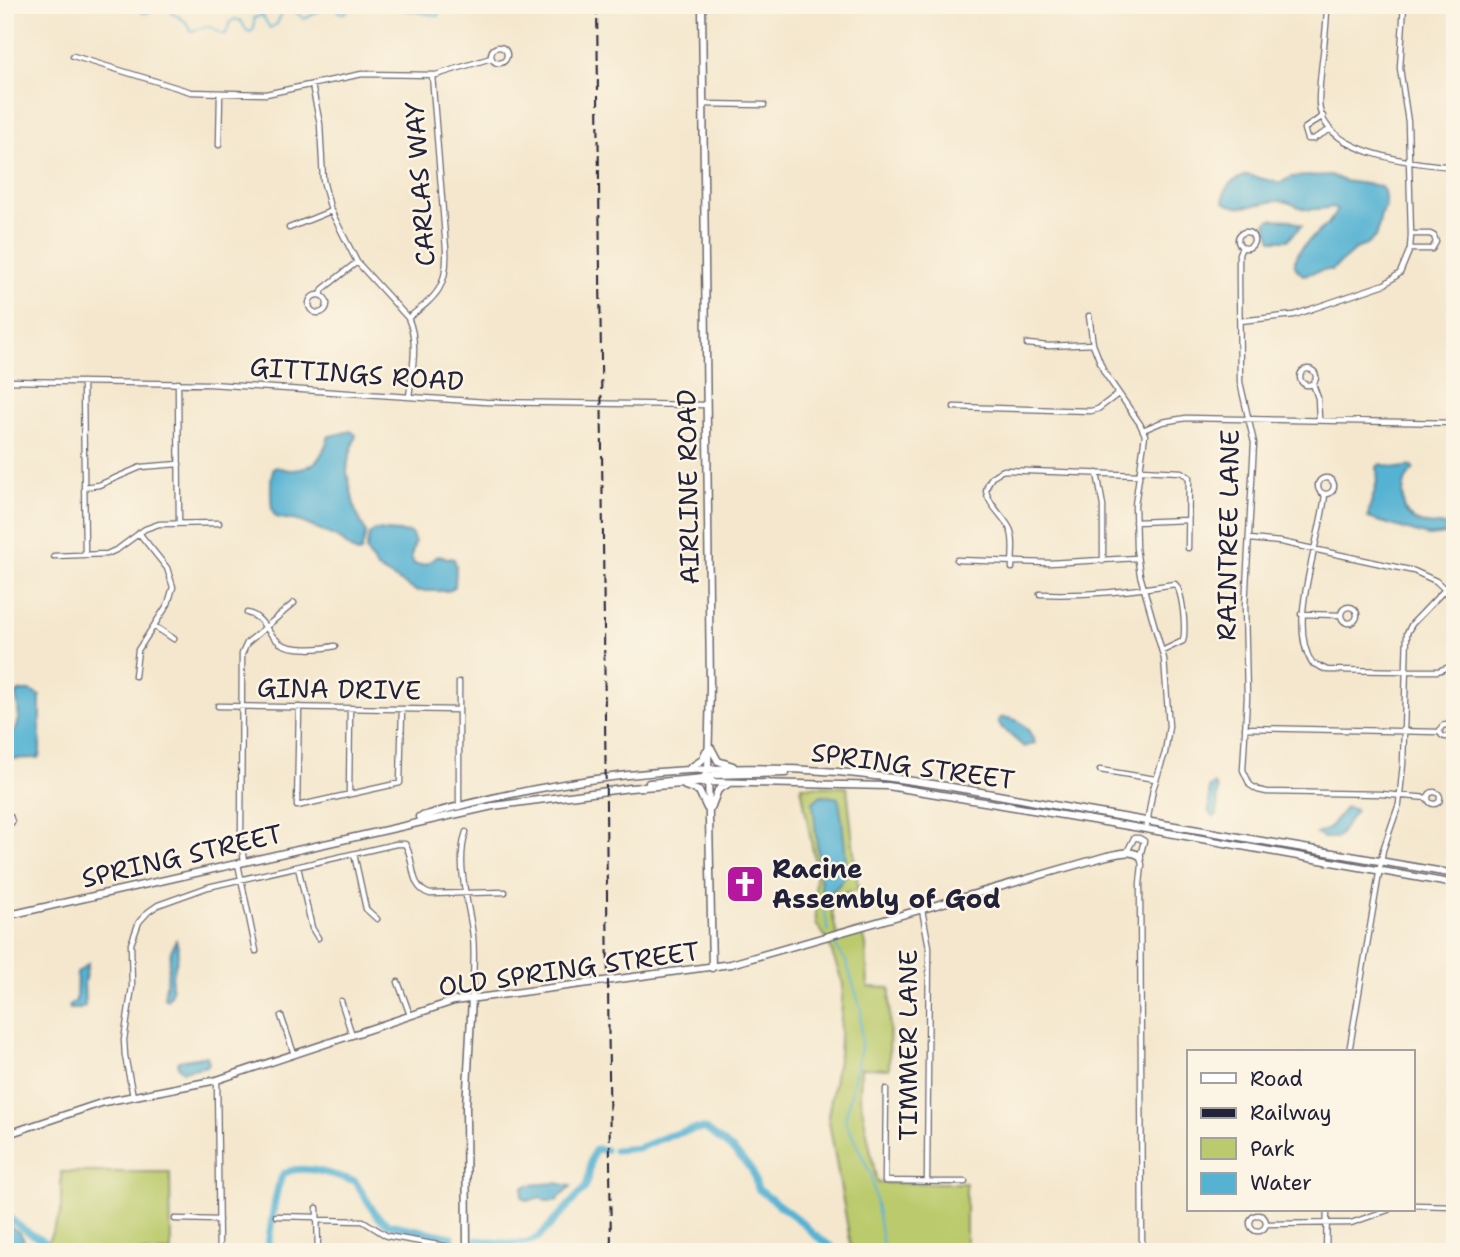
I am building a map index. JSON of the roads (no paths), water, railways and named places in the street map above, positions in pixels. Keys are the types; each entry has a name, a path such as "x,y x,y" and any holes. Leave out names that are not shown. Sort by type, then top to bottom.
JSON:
{"main road":[{"name":"AIRLINE ROAD","path":"702,5 712,968"},
{"path":"709,743 718,761 750,769"},
{"path":"680,771 698,763 709,743"},
{"path":"630,788 657,781 703,778 708,769"},
{"name":"SPRING STREET","path":"5,916 595,778 708,769 817,771 905,780 1455,874"},
{"path":"708,782 713,775 817,771"},
{"name":"SPRING STREET","path":"460,809 630,788 708,782 888,786 1455,884"},
{"path":"709,817 718,790 738,782"},
{"path":"669,785 692,787 699,791 709,817"},
{"path":"1127,852 1135,852 1140,856"},
{"name":"OLD SPRING STREET","path":"5,1135 88,1106 217,1080 454,1001 712,968 1127,852"},
{"path":"1443,882 1445,872"},
{"path":"467,1251 467,1107 472,998"}],"street":[{"path":"1328,5 1319,104 1331,129 1364,150 1391,159 1455,167"},
{"path":"1239,321 1294,315 1385,284 1400,273 1410,249 1411,234 1408,122 1401,68 1404,5"},
{"path":"73,56 197,93 219,94 266,94 362,74 432,75 491,58"},
{"name":"CARLAS WAY","path":"408,318 433,298 445,278 446,260 432,75"},
{"path":"312,85 320,124 323,180 331,211 357,262 408,318 415,336 409,397"},
{"path":"219,94 219,145"},
{"path":"703,104 764,104"},
{"path":"1323,116 1304,129 1304,135 1307,139 1313,139 1331,129"},
{"path":"289,228 331,211"},
{"path":"1410,249 1432,249 1436,242 1430,234 1411,234"},
{"name":"RAINTREE LANE","path":"1242,247 1239,254 1240,382 1254,443 1245,615 1247,693 1243,763 1248,782 1258,790 1267,792 1400,795"},
{"path":"321,295 323,289 357,262"},
{"path":"315,295 321,295 326,307 322,312 316,313 309,302 315,295"},
{"path":"1089,316 1093,344 1104,373 1145,435 1135,522 1144,590 1166,671 1169,726 1165,753 1155,779 1146,829"},
{"path":"1027,344 1093,344"},
{"name":"GITTINGS ROAD","path":"5,381 178,383 486,402 706,405"},
{"path":"83,382 85,555"},
{"path":"178,383 179,523"},
{"path":"1312,384 1318,398 1319,419"},
{"path":"954,407 1091,411 1118,394"},
{"path":"1143,430 1172,419 1186,418 1455,423"},
{"path":"84,487 99,485 141,467 178,464"},
{"path":"1012,565 1010,529 987,497 987,486 991,477 1004,470 1181,472 1189,477 1188,548"},
{"path":"1097,473 1102,506 1103,561"},
{"path":"1325,495 1301,614 1308,656 1313,664 1327,670 1405,671 1438,671 1455,665"},
{"path":"1135,522 1188,520"},
{"path":"54,556 113,552 139,533 159,524 219,523"},
{"path":"135,676 138,650 170,599 172,581 167,568 139,533"},
{"path":"1250,539 1281,541 1414,571 1436,581 1455,599"},
{"path":"957,560 1012,565 1138,558"},
{"path":"1349,1050 1381,861 1387,836 1398,811 1404,731 1406,639 1409,629 1455,579"},
{"path":"1040,594 1099,595 1175,584 1180,588 1185,634 1183,641 1162,651"},
{"path":"256,951 241,862 242,654 247,643 295,603"},
{"path":"247,613 255,615 284,645 328,648 335,646"},
{"path":"1301,614 1340,615"},
{"path":"153,626 174,639"},
{"path":"459,682 460,809"},
{"name":"GINA DRIVE","path":"218,706 459,710"},
{"path":"299,707 297,806 400,783 402,709"},
{"path":"349,794 350,708"},
{"path":"1245,728 1439,732"},
{"path":"1100,770 1155,779"},
{"path":"1400,795 1428,798"},
{"path":"5,813 10,816 12,822 5,829"},
{"path":"466,832 462,844 465,892 473,939 472,998"},
{"path":"1127,852 1134,838 1144,841 1140,856 1142,1252"},
{"path":"133,1096 124,1040 132,987 131,944 139,922 158,905 208,887 396,844 405,844 409,850 417,886 422,891 430,894 505,892"},
{"path":"354,854 366,909 377,919"},
{"path":"299,867 318,939"},
{"name":"TIMMER LANE","path":"922,910 929,947 927,1181"},
{"path":"398,982 410,1015"},
{"path":"341,1001 352,1035"},
{"path":"281,1016 294,1054"},
{"path":"217,1080 219,1252"},
{"path":"886,1089 885,1181 965,1182"},
{"path":"1414,1205 1455,1206"},
{"path":"317,1208 318,1252"},
{"path":"1326,1252 1327,1212"},
{"path":"1266,1224 1358,1222 1383,1212"},
{"path":"276,1216 363,1221 387,1236 467,1251"},
{"path":"175,1219 219,1220"}],"water":[{"path":"1247,175 1280,183 1292,177 1331,175 1344,181 1380,186 1384,191 1386,206 1381,214 1377,235 1332,270 1304,275 1297,269 1297,255 1308,241 1328,224 1337,210 1333,207 1305,209 1282,201 1244,207 1224,202 1227,187"},
{"path":"1271,219 1291,220 1302,225 1288,240 1272,240 1266,223"},
{"path":"351,431 356,435 347,472 355,510 366,533 361,552 358,553 336,537 301,522 278,517 271,504 274,467 290,470 306,468 317,461 329,436"},
{"path":"1380,464 1398,468 1412,466 1414,469 1404,487 1405,509 1418,522 1448,526 1448,534 1428,536 1368,518 1377,480 1377,467"},
{"path":"375,530 411,533 415,542 411,556 414,564 424,564 437,556 454,559 455,586 445,591 416,591 377,568 366,551 369,535"},
{"path":"20,691 30,691 40,696 40,754 38,758 5,759 5,743 18,721 16,695"},
{"path":"1000,718 1012,719 1022,724 1035,743 1024,747 1001,727 998,721"},
{"path":"1214,784 1218,789 1217,814 1214,817 1209,813 1209,788"},
{"path":"821,795 838,798 846,871 839,885 822,897 813,802"},
{"path":"1346,807 1356,810 1337,838 1324,838 1316,834 1328,829"},
{"path":"176,940 178,957 171,993 167,1000 164,998 171,951"},
{"path":"88,964 84,983 85,1006 70,1009 69,1006 76,1001 77,973"},
{"path":"207,1056 207,1066 183,1071 178,1066 178,1061"},
{"path":"556,1183 571,1186 556,1201 545,1201 541,1197 527,1201 522,1197 523,1188 528,1185"},
{"path":"5,1224 23,1238 23,1252 5,1252"}],"waterway":[{"path":"135,5 143,13 149,12 155,5"},
{"path":"167,5 186,22 191,31 209,26 222,34 226,34 230,22 235,19 241,21 247,31 251,32 254,18 262,15 270,28 277,24 286,9 296,12 304,19 318,12 317,5"},
{"path":"334,5 340,12 345,13 352,5"},
{"path":"388,5 438,16 442,5"},
{"path":"822,897 828,931"},
{"path":"832,941 846,961 861,1009 861,1047 845,1121 871,1174 884,1252"},
{"path":"615,1150 638,1148 668,1136 706,1129 733,1150 752,1170 758,1189 839,1252"},
{"path":"477,1240 517,1243 539,1237 585,1188 596,1149 605,1150"},
{"path":"266,1252 283,1174 300,1169 355,1181 377,1216 388,1224 452,1237"},
{"path":"5,1211 16,1224 57,1252"}],"railway":[{"path":"597,5 611,1252"}],"place":[{"name":"Racine Assembly of God","path":"745,884"}]}
